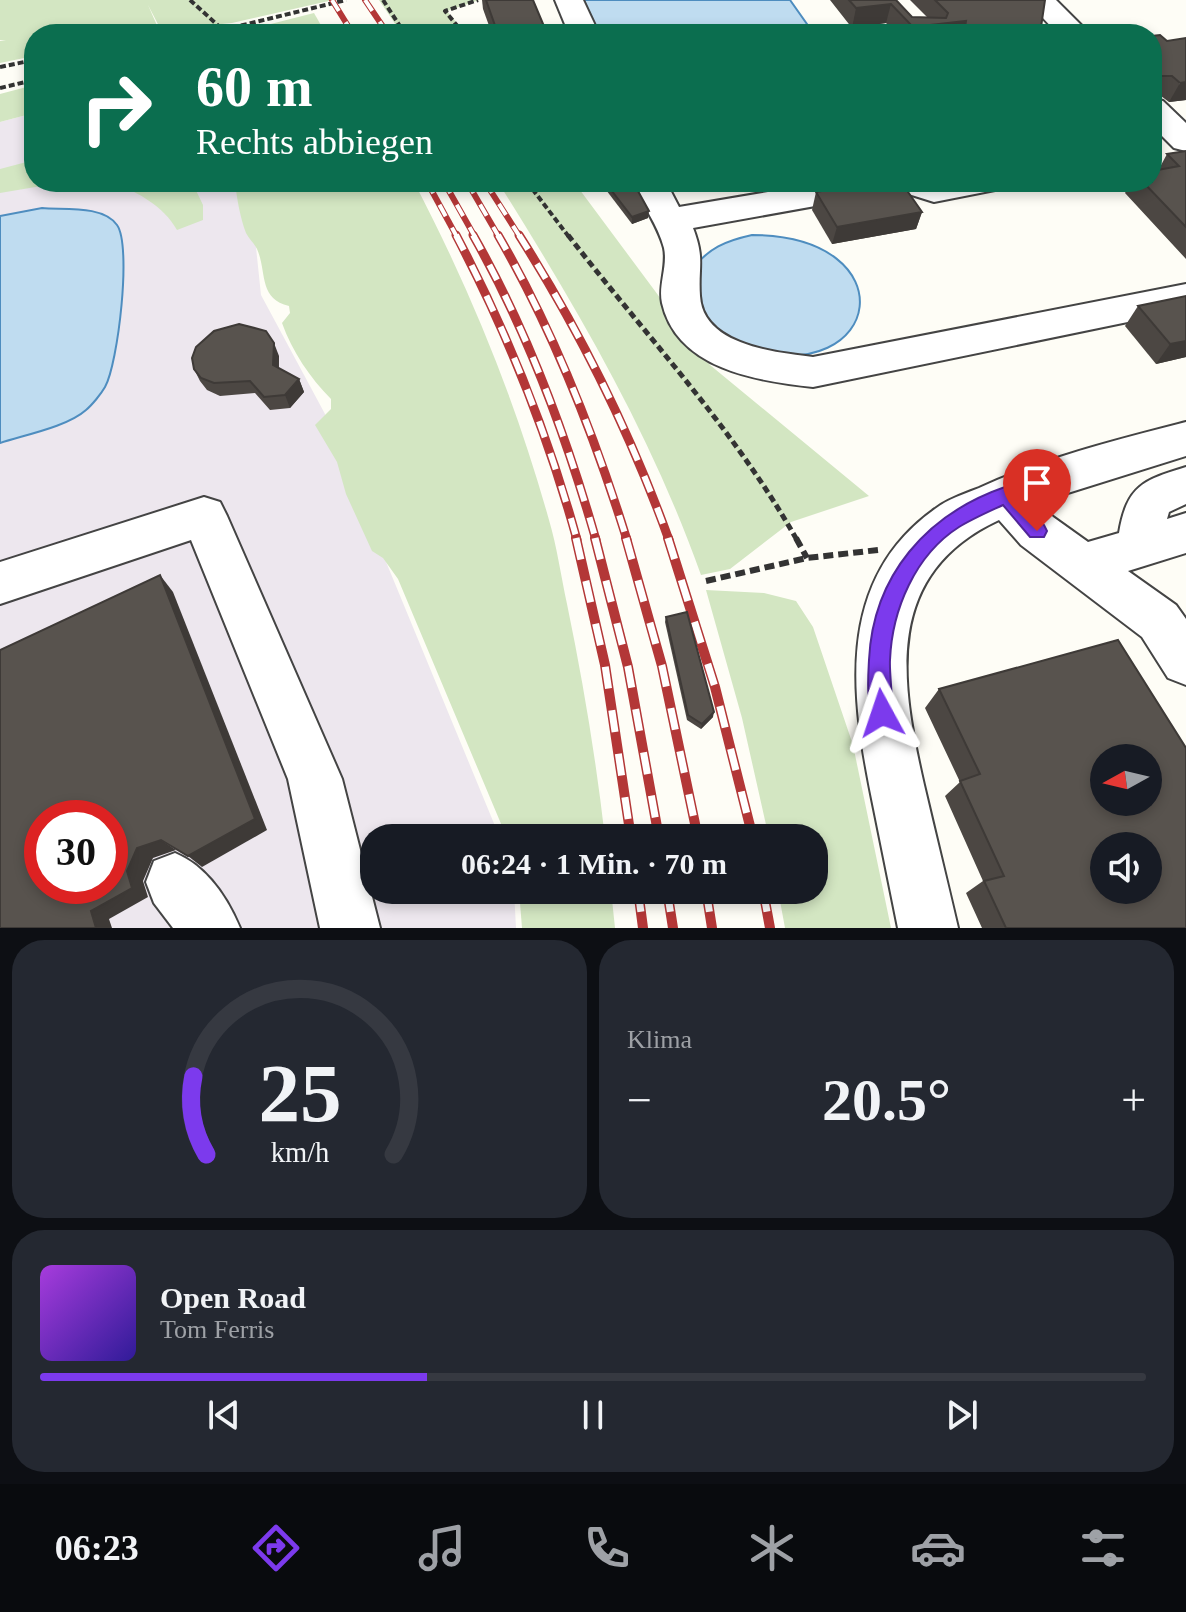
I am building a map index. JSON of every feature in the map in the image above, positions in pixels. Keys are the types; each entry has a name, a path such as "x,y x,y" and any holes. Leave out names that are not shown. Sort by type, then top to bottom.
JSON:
{"street":[{"path":"569,0 580,24"},
{"path":"1040,0 1065,24"},
{"path":"1162,118 1186,141"},
{"path":"1162,152 1186,148"},
{"path":"654,192 665,214 672,220 685,259 680,286 682,305 692,326 725,351 747,360 790,370 813,372 1186,297"},
{"path":"672,220 833,192"},
{"path":"928,928 886,740 878,686 880,638 891,598 915,557 949,523 1005,495 1186,439"},
{"path":"1140,547 1147,506 1153,497 1186,485"},
{"path":"1005,495 1037,531 1159,621 1186,661"},
{"path":"0,583 204,516 315,779 350,928"},
{"path":"1083,564 1186,533"},
{"path":"175,882 210,928"}],"path":[{"path":"190,0 216,24"},
{"path":"243,24 346,0"},
{"path":"383,0 399,24"},
{"path":"456,24 445,11 478,0"},
{"path":"0,67 24,62"},
{"path":"0,88 24,82"},
{"path":"535,192 609,288 692,386 767,487 807,558"},
{"path":"706,581 807,558 874,549 915,557"}],"shaded area":[{"path":"24,116 24,192 245,192 252,209 261,295 325,414 494,824 360,824 360,904 515,904 516,928 0,928 0,122"}],"green space":[{"path":"0,0 333,0 222,24 158,24 148,5 156,24 24,24 24,58 0,63 0,41 6,40 0,40"},
{"path":"379,0 479,0 447,11 458,24 395,24"},
{"path":"314,13 320,24 271,24"},
{"path":"24,88 24,116 0,122 0,94"},
{"path":"24,163 24,189 0,193 0,169"},
{"path":"133,192 197,192 203,205 203,220 177,230 158,207"},
{"path":"237,192 419,192 454,264 507,390 549,520 584,691 603,824 501,824 398,579 383,558 372,551 346,494 337,462 315,425 331,409 331,399 302,364 291,344 282,323 290,313 289,306 272,297 268,291 257,249 244,227"},
{"path":"504,192 581,192 710,365 869,496 791,522 730,569 701,575 659,471 610,373"},
{"path":"706,590 764,593 796,601 813,627 853,745 891,928 785,928 781,904 828,904 828,824 766,824 742,718"},
{"path":"520,904 612,904 615,928 522,928"}],"water":[{"path":"582,0 790,0 807,24 593,24"},
{"path":"42,208 93,211 117,225 121,237 123,279 114,355 105,387 86,410 57,426 0,443 0,216"},
{"path":"752,235 802,242 836,259 855,282 860,307 850,330 828,348 793,356 740,348 704,325 692,269 718,246"}],"building":[{"path":"486,0 533,0 543,24 494,24"},
{"path":"849,0 896,0 912,17 946,18 948,13 935,0 1045,0 1041,24 966,24 966,21 910,24 891,4 856,8"},
{"path":"1162,37 1167,41 1186,38 1186,82 1180,83 1172,76 1162,76"},
{"path":"1186,151 1186,227 1153,192 1162,192 1162,169 1179,166 1167,154"},
{"path":"613,192 639,192 649,211 632,217"},
{"path":"816,192 908,192 922,212 837,227"},
{"path":"1186,296 1186,341 1170,344 1138,306"},
{"path":"239,324 266,331 274,343 273,365 299,379 285,395 264,397 250,381 214,383 201,378 194,369 192,358 196,347 214,331"},
{"path":"160,575 255,819 188,856 161,840 137,848 128,869 128,800 24,800 24,904 103,904 91,911 96,928 0,928 0,650"},
{"path":"687,612 714,712 702,724 688,715 666,617"},
{"path":"1118,640 1186,748 1186,928 1006,928 984,881 1004,876 960,781 980,774 939,689"}],"railway":[{"path":"332,0 347,24"},
{"path":"365,0 381,24"},
{"path":"432,192 457,237"},
{"path":"450,192 475,237"},
{"path":"473,192 499,237"},
{"path":"491,192 520,237"},
{"path":"473,235 511,308 544,384 596,540"},
{"path":"498,235 537,308 571,383 627,540"},
{"path":"519,235 563,308 602,383 638,460 669,540"},
{"path":"457,237 525,384 577,540"},
{"path":"576,538 605,665 629,824"},
{"path":"595,538 628,667 656,824"},
{"path":"626,538 662,666 695,824"},
{"path":"668,538 715,687 749,824"},
{"path":"640,904 643,928"},
{"path":"669,904 673,928"},
{"path":"708,904 712,928"},
{"path":"766,904 770,928"}],"route":[{"path":"882,713 878,686 880,638 891,598 915,557 949,523 1005,495 1037,531"}]}
